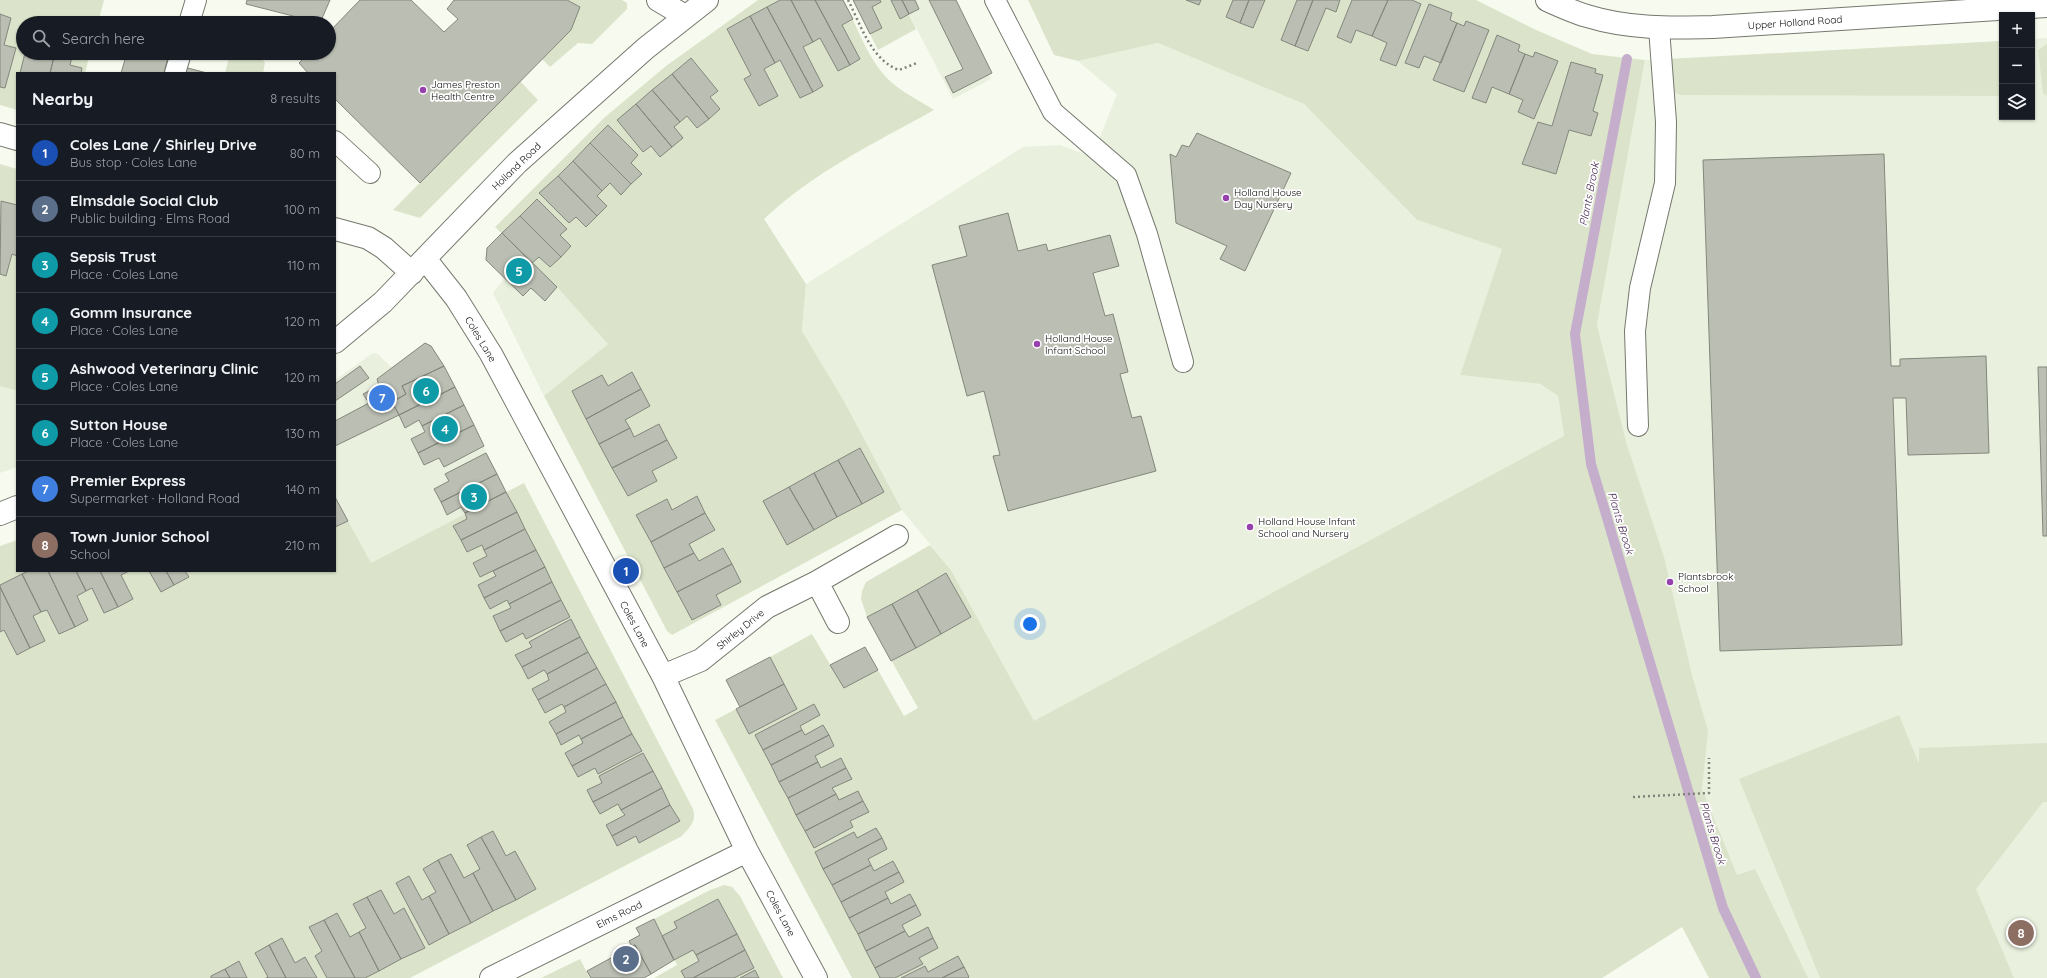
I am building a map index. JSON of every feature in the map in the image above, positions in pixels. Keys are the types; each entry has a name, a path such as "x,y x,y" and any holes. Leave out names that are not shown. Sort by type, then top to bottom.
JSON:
{"street":[{"path":"658,0 685,16"},
{"name":"Holland Road","path":"336,341 383,302 517,163 685,16 707,0"},
{"name":"Upper Holland Road","path":"1546,0 1586,16 1635,27 1659,28 1713,27 2047,6"},
{"path":"0,134 16,139"},
{"name":"Coles Lane","path":"336,228 368,238 419,266 456,298 491,354 663,676 747,851 816,978"},
{"name":"Shirley Drive","path":"663,676 701,660 767,607 817,582 897,536"},
{"path":"817,582 838,622"},
{"name":"Elms Road","path":"491,978 747,851"}],"lane":[{"path":"191,16 196,0"},
{"path":"995,0 1053,112 1126,175 1147,234 1183,362"},
{"path":"1638,426 1635,331 1640,288 1665,183 1666,122 1659,28"},
{"path":"175,72 179,60"},
{"path":"336,143 370,173"}],"path":[{"path":"848,0 878,58 890,67 899,70 917,63"},
{"path":"1633,797 1709,793 1709,758"}],"shaded area":[{"path":"0,0 104,0 100,16 16,16 16,60 88,60 85,72 16,72 16,110 0,105"},
{"path":"567,0 622,0 627,3 627,9 592,44 578,43 550,67 542,59 571,30 580,7"},
{"path":"758,0 843,0 869,53 882,72 900,89 934,110 846,159 824,173 783,202 764,219 806,284 802,331 844,401 902,510 672,635 667,631 544,396 608,344 557,287 495,227 605,117 666,66"},
{"path":"853,0 902,0 916,29 878,50"},
{"path":"915,0 956,0 992,73 989,75 991,79 953,99 909,14 919,9"},
{"path":"1028,0 1476,0 1534,29 1592,54 1645,60 1597,325 1626,442 1664,557 1692,675 1708,731 1702,789 1737,875 1755,869 1808,978 1709,978 1682,927 1602,978 852,978 715,720 784,684 770,657 812,634 844,688 878,670 904,716 918,708 867,617 861,599 862,591 866,582 930,545 951,570 1034,721 1564,436 1558,396 1540,384 1460,375 1502,249 1417,220 1304,104 1158,43 1078,61 1054,55"},
{"name":"Plantsbrook School","path":"2047,38 2047,978 1783,978 1737,875 1602,978 1080,808 951,570 902,510 844,401 802,331 806,284 1023,147 1060,145 1092,157 1117,94 1078,61 1158,43 1304,104 1417,220 1502,249 1460,375 1539,384 1558,396 1564,436 1625,441 1597,325 1645,60 1999,41 1999,120 2035,120 2035,39"},
{"path":"1999,41 1999,96 1680,95 1673,92 1671,59"},
{"path":"2047,44 2047,96 2043,93 2038,50"},
{"path":"228,60 263,60 265,63 263,72 225,72"},
{"path":"520,81 538,100 420,218 393,210"},
{"path":"0,164 16,169 16,391 0,386"},
{"path":"502,233 557,287 609,344 544,396 493,293 505,278 486,260 487,248"},
{"path":"425,343 431,346 444,366 506,492 371,564 336,499 336,379 373,353 378,354 392,368"},
{"path":"0,386 16,391 16,467 0,473"},
{"path":"524,483 693,809 694,817 690,827 682,836 410,978 0,978 0,546 16,540 16,572 336,572 336,499 371,563"},
{"path":"1899,715 1919,764 1919,748 2047,743 2047,802 2043,802 1976,889 2014,978 1820,978 1739,779"},
{"path":"724,885 732,887 740,896 783,978 654,978 677,965 654,919 710,890"},
{"path":"580,959 590,978 541,978"}],"building":[{"path":"247,0 330,0 323,16 293,16 246,4"},
{"name":"James Preston Health Centre","path":"360,0 411,0 444,32 458,19 447,9 454,0 567,0 580,7 571,30 420,183 336,100 336,72 307,72 299,63 302,60 336,60 336,25"},
{"path":"780,0 791,0 813,42 803,47 823,86 813,92 767,7"},
{"path":"791,0 815,0 850,65 838,71 820,38 813,42"},
{"path":"815,0 843,0 853,19 842,25 860,59 850,65"},
{"path":"853,0 880,0 881,2 872,7 882,28 870,34"},
{"path":"891,0 902,0 909,14 900,19"},
{"path":"902,0 915,0 919,9 909,14"},
{"path":"929,0 956,0 992,73 953,93 945,77 963,69"},
{"path":"1186,0 1201,0 1199,5"},
{"path":"1233,0 1249,0 1240,23 1226,17"},
{"path":"1249,0 1265,0 1253,28 1240,23"},
{"path":"1297,0 1313,0 1295,46 1281,40"},
{"path":"1313,0 1340,0 1336,12 1326,8 1308,51 1295,46"},
{"path":"1352,0 1388,0 1372,36 1356,30 1351,43 1337,37"},
{"path":"1388,0 1412,0 1421,4 1396,66 1380,60 1387,43 1372,36"},
{"path":"1429,4 1452,13 1450,20 1457,23 1441,63 1424,56 1419,68 1405,63"},
{"path":"767,7 813,92 800,98 780,60 775,63 750,16"},
{"path":"0,14 11,18 4,45 16,48 5,88 0,87"},
{"path":"750,16 775,63 764,69 778,96 759,106 744,79 751,75 727,29"},
{"path":"1466,21 1489,30 1464,92 1433,80 1457,23 1464,26"},
{"path":"1497,35 1520,45 1518,51 1525,54 1509,94 1492,87 1486,103 1472,98"},
{"path":"1535,52 1558,61 1534,119 1518,112 1523,100 1509,94 1525,54 1533,57"},
{"path":"691,58 718,91 710,97 720,109 709,119 672,74"},
{"path":"23,60 53,60 50,72 20,72"},
{"path":"53,60 71,60 70,65 82,68 81,72 50,72"},
{"path":"125,60 167,60 164,72 121,72"},
{"path":"1571,62 1596,69 1595,73 1603,75 1593,111 1598,113 1591,136 1569,130 1556,174 1522,164 1538,122 1552,126"},
{"path":"184,67 203,72 183,72"},
{"path":"672,74 709,119 697,128 687,116 680,122 652,90"},
{"path":"652,90 680,122 674,127 683,138 672,147 636,104"},
{"path":"636,104 672,147 660,157 651,146 643,152 617,120"},
{"path":"608,125 638,155 631,163 642,174 631,184 590,143"},
{"name":"Holland House Day Nursery","path":"1197,133 1291,173 1245,271 1220,259 1227,246 1176,223 1170,154 1176,157 1182,145 1189,147"},
{"path":"590,143 631,184 621,195 610,183 602,191 573,161"},
{"path":"1884,154 1891,366 1900,366 1900,359 1986,356 1989,453 1908,455 1906,398 1893,398 1902,645 1720,651 1703,160"},
{"path":"573,161 602,191 597,196 607,206 597,216 558,176"},
{"path":"558,176 597,216 586,227 576,217 569,223 539,193"},
{"path":"537,199 567,229 560,235 571,246 561,257 520,216"},
{"path":"1,201 16,205 16,256 12,254 6,276 0,274"},
{"name":"Holland House Infant School","path":"1008,213 1018,251 1046,244 1048,251 1110,235 1119,266 1093,273 1105,316 1113,314 1128,372 1120,374 1132,418 1141,416 1156,471 1008,511 993,456 1000,455 984,391 967,396 932,265 967,256 959,226"},
{"path":"520,216 561,257 550,267 539,257 532,263 502,233"},
{"path":"502,233 557,287 545,301 531,288 523,296 486,260 487,248"},
{"path":"425,343 431,346 444,366 402,386 406,394 392,402 399,415 336,446 336,420 369,403 363,394 379,386 377,379"},
{"path":"360,366 369,378 336,400 336,383"},
{"path":"444,366 455,387 399,415 392,402 406,394 402,386"},
{"path":"2038,367 2047,367 2047,536 2043,536"},
{"path":"632,372 641,389 586,419 572,391 602,375 608,386"},
{"path":"455,387 464,405 422,426 419,420 405,428 399,415"},
{"path":"641,389 650,406 625,420 630,428 599,444 586,419"},
{"path":"464,405 474,425 418,453 411,439 425,432 422,426"},
{"path":"659,424 667,440 612,468 599,444 630,428 634,437"},
{"path":"474,425 484,446 444,467 439,458 424,465 418,453"},
{"path":"667,440 677,458 652,471 657,481 628,496 612,468"},
{"path":"860,448 884,492 862,504 838,460"},
{"path":"486,453 497,474 441,502 434,489 449,481 445,474"},
{"path":"838,460 862,504 837,517 814,473"},
{"path":"814,473 837,517 814,530 789,487"},
{"path":"497,474 506,492 465,513 461,507 447,515 441,502"},
{"path":"789,487 814,530 787,545 763,501"},
{"path":"506,492 517,512 461,540 453,526 467,519 465,513"},
{"path":"697,496 705,513 651,542 636,515 667,499 672,510"},
{"path":"336,499 348,521 336,527"},
{"path":"517,512 525,529 484,550 482,545 467,552 461,540"},
{"path":"705,513 715,530 689,544 694,553 664,568 651,542"},
{"path":"525,529 536,550 480,577 473,563 487,556 484,550"},
{"path":"723,548 732,564 677,592 664,568 694,553 699,561"},
{"path":"536,550 545,567 484,598 478,585 496,576 493,571"},
{"path":"732,564 741,582 716,595 721,605 692,620 677,592"},
{"path":"545,567 552,582 509,604 507,600 490,609 484,598"},
{"path":"26,572 48,572 75,627 59,634 47,610 41,612 22,574"},
{"path":"48,572 76,572 86,591 77,596 88,620 75,627"},
{"path":"76,572 100,572 118,607 104,613 92,588 86,591"},
{"path":"100,572 127,572 121,575 133,599 118,607"},
{"path":"150,572 167,572 174,585 161,592"},
{"path":"167,572 186,572 189,577 174,585"},
{"path":"946,573 971,617 941,634 917,590"},
{"path":"22,574 41,612 33,616 45,641 30,648 0,587 0,585"},
{"path":"552,582 561,600 500,631 493,616 511,608 509,604"},
{"path":"0,587 30,648 17,655 4,630 0,632"},
{"path":"917,590 941,634 916,648 892,604"},
{"path":"561,600 570,617 526,639 523,633 506,642 500,631"},
{"path":"892,604 916,648 891,661 867,617"},
{"path":"571,619 580,637 522,667 515,655 532,647 529,642"},
{"path":"580,637 588,652 547,674 544,670 528,679 522,667"},
{"path":"865,647 878,670 844,688 830,665"},
{"path":"588,652 597,668 538,700 532,689 549,680 547,674"},
{"path":"770,657 784,684 740,707 726,680"},
{"path":"597,668 606,684 564,707 562,704 545,713 538,700"},
{"path":"606,684 616,702 556,734 549,722 566,712 564,707"},
{"path":"784,684 797,709 749,734 736,709"},
{"path":"616,702 623,717 581,739 579,735 561,745 556,734"},
{"path":"814,704 820,715 800,726 802,730 763,750 755,735"},
{"path":"623,717 632,734 572,766 565,753 583,743 581,739"},
{"path":"823,725 829,735 771,765 763,750 802,730 805,735"},
{"path":"632,734 642,751 598,774 595,768 578,777 572,766"},
{"path":"829,735 834,746 815,756 818,762 779,782 771,765"},
{"path":"643,753 653,771 593,802 587,790 602,783 599,776"},
{"path":"841,758 846,768 788,798 779,782 818,762 821,768"},
{"path":"846,768 852,779 832,788 836,794 796,815 788,798"},
{"path":"653,771 662,788 621,810 618,804 600,814 593,802"},
{"path":"662,788 670,805 612,836 606,825 625,815 621,810"},
{"path":"858,791 863,801 805,831 796,815 836,794 839,800"},
{"path":"863,801 869,812 850,821 853,827 814,848 805,831"},
{"path":"670,805 680,821 639,843 636,836 617,846 612,836"},
{"path":"876,828 882,838 823,869 815,852 854,832 857,838"},
{"path":"493,831 506,856 515,851 536,889 516,900 481,837"},
{"path":"481,837 516,900 493,911 473,873 480,869 467,845"},
{"path":"882,838 887,849 868,859 871,865 832,885 823,869"},
{"path":"451,854 464,878 473,873 493,911 471,923 438,860"},
{"path":"438,860 471,923 449,934 429,896 436,892 423,869"},
{"path":"893,861 899,872 841,902 832,885 871,865 874,871"},
{"path":"899,872 904,882 885,892 888,898 849,918 841,902"},
{"path":"409,876 422,900 429,896 449,934 429,945 396,883"},
{"path":"381,890 394,914 404,908 425,948 401,959 367,897"},
{"path":"910,894 916,905 858,934 849,918 888,898 891,904"},
{"path":"367,897 401,959 379,971 359,932 366,928 353,904"},
{"path":"718,899 737,934 696,955 693,950 674,960 662,936 677,928 674,922"},
{"path":"916,905 921,915 902,925 905,931 866,951 858,934"},
{"path":"337,913 350,937 359,932 379,971 365,978 355,978 324,920"},
{"path":"654,919 674,960 651,974 635,945 632,947 629,941 640,935 636,928"},
{"path":"324,920 355,978 327,978 315,956 322,951 309,927"},
{"path":"928,927 933,938 875,968 866,951 905,931 909,937"},
{"path":"737,934 745,950 693,978 685,978 681,971 699,961 696,955"},
{"path":"282,938 295,963 305,957 317,978 286,978 269,945"},
{"path":"933,938 938,948 919,958 923,964 895,978 880,978 875,968"},
{"path":"269,945 286,978 266,978 268,977 255,953"},
{"path":"635,945 651,974 644,978 591,978 587,971"},
{"path":"745,950 754,968 734,978 693,978"},
{"path":"958,956 964,967 942,978 901,978 925,966 928,972"},
{"path":"239,961 247,978 230,978 225,969"},
{"path":"964,967 969,977 968,978 942,978"},
{"path":"225,969 230,978 211,978 211,976"},
{"path":"755,970 759,978 740,978"}],"waterway":[{"name":"Plants Brook","path":"1627,59 1575,334 1591,464 1723,908 1756,978"}],"place":[{"name":"James Preston Health Centre","path":"423,90"},
{"name":"Holland House Day Nursery","path":"1226,198"},
{"name":"Ashwood Veterinary Clinic","path":"519,271"},
{"name":"Holland House Infant School","path":"1037,344"},
{"name":"Sutton House","path":"426,391"},
{"name":"Premier Express","path":"382,398"},
{"name":"Gomm Insurance","path":"445,429"},
{"name":"Sepsis Trust","path":"474,497"},
{"name":"Holland House Infant School and Nursery","path":"1250,527"},
{"name":"Coles Lane / Shirley Drive","path":"626,571"},
{"name":"Plantsbrook School","path":"1670,582"},
{"name":"Town Junior School","path":"2021,933"},
{"name":"Elmsdale Social Club","path":"626,959"}]}
